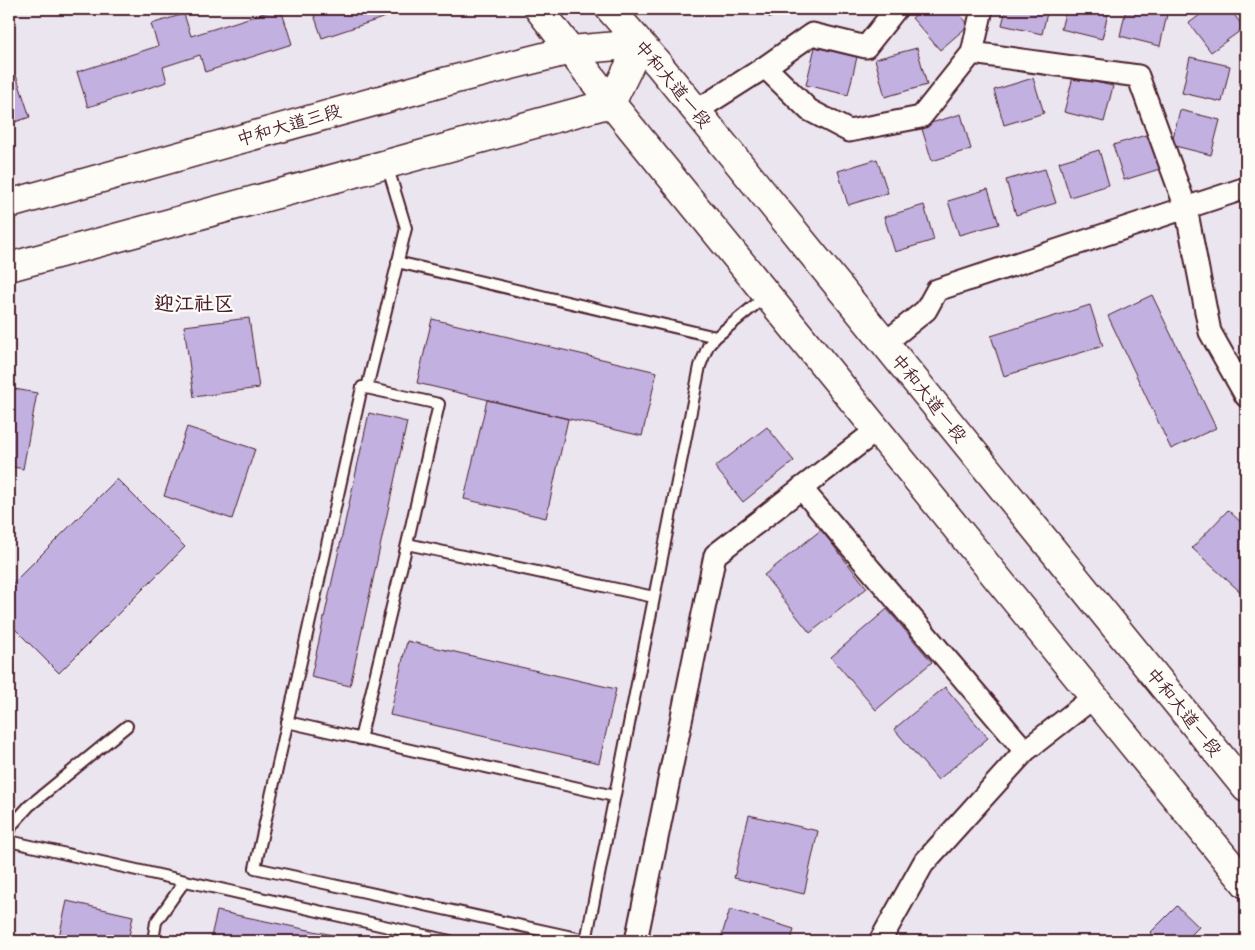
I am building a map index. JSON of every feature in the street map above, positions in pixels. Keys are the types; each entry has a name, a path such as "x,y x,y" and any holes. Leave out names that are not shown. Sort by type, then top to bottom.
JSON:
{"main road":[{"path":"539,9 611,103 1246,884"},
{"name":"中和大道一段","path":"610,9 696,110 1246,788"},
{"path":"9,267 611,103 640,44"},
{"name":"中和大道三段","path":"9,204 448,81 571,50 640,44"}],"street":[{"path":"696,110 765,67 812,34 866,47 896,9"},
{"path":"765,67 809,110 849,131 921,117 972,53 982,9"},
{"path":"972,53 1138,76 1186,208 1210,332 1246,396"},
{"path":"885,343 926,310 937,290 1246,188"},
{"path":"636,941 714,555 877,430"},
{"path":"801,488 1025,751"},
{"path":"880,941 923,864 1025,751 1094,696"}],"lane":[{"path":"366,388 406,228 386,164"},
{"path":"397,262 716,337"},
{"path":"360,739 439,404 362,387 255,868 586,940 700,366 708,346 716,337 767,295"},
{"path":"407,544 654,597"},
{"path":"287,722 614,796"},
{"path":"9,833 12,825 29,806 127,726"},
{"path":"9,841 450,941"},
{"path":"153,941 156,922 184,882"}],"building":[{"path":"281,9 292,44 205,72 200,55 163,67 167,82 88,107 77,72 158,46 151,24 184,14 191,36"},
{"path":"312,9 410,9 322,38"},
{"path":"762,9 781,9 770,18"},
{"path":"922,9 955,9 969,25 940,50 912,18"},
{"path":"1006,9 1048,9 1042,34 1002,25"},
{"path":"1066,9 1109,9 1102,39 1061,29"},
{"path":"1126,9 1168,10 1160,46 1120,36"},
{"path":"1208,9 1230,9 1244,28 1211,52 1189,23"},
{"path":"815,47 857,57 848,95 806,85"},
{"path":"917,48 927,85 885,97 875,59"},
{"path":"1190,57 1230,66 1222,102 1182,93"},
{"path":"16,75 30,117 9,124 9,78"},
{"path":"1073,77 1113,86 1104,122 1064,112"},
{"path":"1033,78 1044,113 1004,125 994,90"},
{"path":"1180,110 1220,120 1211,155 1171,145"},
{"path":"961,114 971,149 932,161 921,126"},
{"path":"1152,133 1163,168 1124,180 1113,145"},
{"path":"1099,150 1109,185 1070,197 1059,162"},
{"path":"877,159 888,193 848,205 838,171"},
{"path":"1045,169 1056,203 1016,215 1006,180"},
{"path":"988,189 999,224 959,235 948,201"},
{"path":"924,205 934,240 895,252 884,217"},
{"path":"1152,295 1216,428 1171,449 1108,316"},
{"path":"1090,305 1103,346 1004,376 991,336"},
{"path":"249,318 259,388 194,397 184,326"},
{"path":"432,319 657,372 642,436 417,383"},
{"path":"9,388 37,393 23,469 9,466"},
{"path":"487,400 568,419 546,518 464,499"},
{"path":"369,413 407,422 350,686 311,677"},
{"path":"187,427 255,449 232,519 164,496"},
{"path":"767,427 794,461 743,502 715,467"},
{"path":"117,479 185,547 59,673 9,623 9,587"},
{"path":"1228,510 1246,527 1246,597 1192,548"},
{"path":"821,530 867,588 810,633 764,575"},
{"path":"887,609 932,662 876,710 831,657"},
{"path":"407,641 616,689 599,763 390,715"},
{"path":"945,687 988,738 938,780 894,729"},
{"path":"749,815 818,831 804,894 734,878"},
{"path":"67,901 133,916 128,941 58,941"},
{"path":"1177,906 1199,927 1185,941 1159,941 1150,933"},
{"path":"730,909 794,929 791,941 720,941"},
{"path":"217,911 362,941 210,941"}],"district":[{"name":"迎江社区","path":"194,303"}]}
